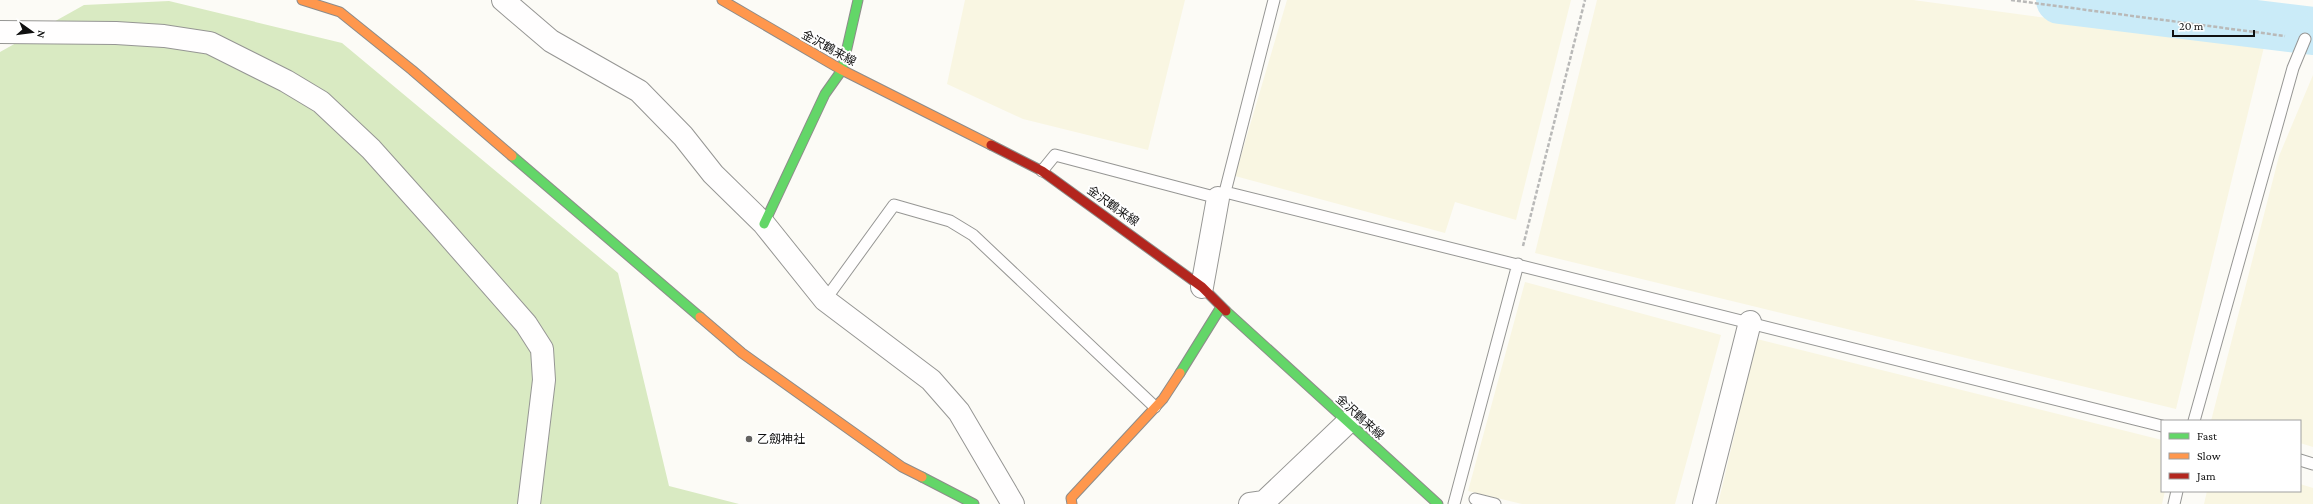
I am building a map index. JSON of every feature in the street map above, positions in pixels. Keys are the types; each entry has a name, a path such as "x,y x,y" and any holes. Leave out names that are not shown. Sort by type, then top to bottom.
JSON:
{"street":[{"path":"302,0 340,12 412,70 742,353 902,467 974,504"},
{"path":"503,0 551,41 639,91 683,136 713,174 764,224 825,300 931,380 959,412 1013,504"},
{"name":"金沢鶴来線","path":"722,0 842,70 1042,171 1202,287 1221,307 1438,504"},
{"path":"764,224 825,94 842,70 858,0"},
{"path":"0,32 116,33 164,36 210,43 286,81 321,102 371,149 440,226 526,324 542,349 544,380 530,504"},
{"path":"1202,287 1222,195"},
{"path":"1072,504 1071,498 1163,398 1221,307"},
{"path":"1704,504 1750,322"},
{"path":"1250,504 1264,502 1348,422"}],"lane":[{"path":"1222,195 1274,0"},
{"path":"2194,420 2293,68 2305,39"},
{"path":"1042,171 1055,155 1518,264 2161,426"},
{"path":"825,300 894,205 950,221 973,235 1155,407"},
{"path":"1454,504 1518,264"},
{"path":"2301,460 2313,464"},
{"path":"2174,504 2177,492"},
{"path":"1475,499 1494,504"}],"path":[{"path":"1518,264 1585,0"},
{"path":"2011,0 2305,39"}],"shaded area":[{"path":"965,0 1185,0 1148,150 1023,119 947,84"},
{"path":"1287,0 1571,0 1516,220 1455,202 1445,233 1235,176"},
{"path":"1597,0 1913,0 2264,47 2176,409 1535,253"},
{"path":"2313,75 2313,447 2301,443 2301,420 2211,420 2279,156"},
{"path":"1525,282 1721,335 1675,504 1522,504 1468,491"},
{"path":"1757,339 2161,440 2161,492 2165,492 2162,504 1718,504"},
{"path":"2301,484 2313,488 2313,504 2204,504 2207,492 2301,492"}],"green space":[{"path":"169,1 342,43 618,273 669,486 739,504 0,504 0,52 84,5"}],"waterway":[{"path":"2060,0 2313,31"}],"traffic: fast":[{"path":"764,224 825,94 842,70 858,0"},
{"path":"512,156 700,317"},
{"path":"1180,373 1221,307"},
{"path":"1226,311 1438,504"},
{"path":"922,477 974,504"}],"traffic: slow":[{"path":"302,0 340,12 412,70 512,156"},
{"path":"722,0 842,70 991,145"},
{"path":"700,317 742,353 902,467 922,477"},
{"path":"1072,504 1071,498 1163,399 1180,373"}],"traffic: jam":[{"path":"991,145 1042,171 1202,287 1226,311"}],"place":[{"name":"乙劔神社","path":"749,439"}]}
